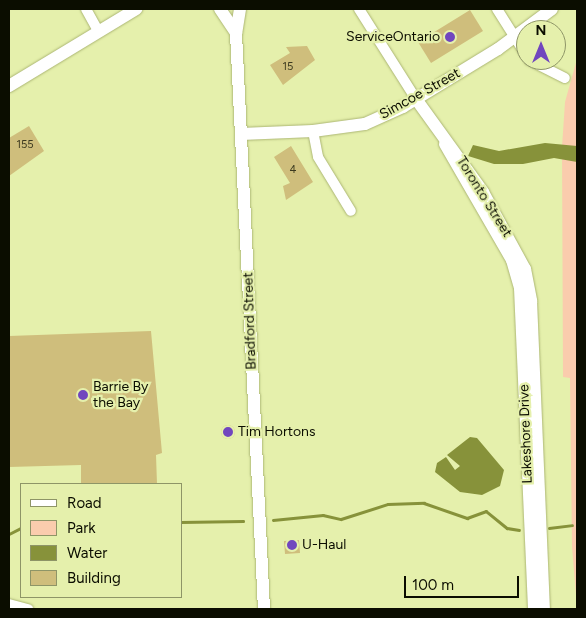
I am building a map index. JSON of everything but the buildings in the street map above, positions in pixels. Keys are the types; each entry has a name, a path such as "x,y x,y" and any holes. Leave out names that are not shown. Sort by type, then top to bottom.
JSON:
{"main road":[{"path":"9,86 136,9"},
{"path":"220,9 236,34"},
{"name":"Bradford Street","path":"240,9 236,34 264,609"},
{"name":"Simcoe Street","path":"241,134 313,131 365,124 416,99 515,37 552,9"},
{"name":"Toronto Street","path":"416,99 443,137 452,161 517,260"},
{"path":"517,260 532,321 544,609"},
{"name":"Lakeshore Drive","path":"517,260 524,315 534,609"}],"street":[{"path":"86,9 99,32"},
{"name":"Toronto Street","path":"359,9 416,99"},
{"path":"497,9 515,37"},
{"path":"549,70 565,78"},
{"path":"313,131 318,157 351,211"},
{"path":"9,604 28,609"}],"green space":[{"path":"577,59 577,607 572,547 570,378 563,377 562,147 565,102"}],"water":[{"path":"545,143 577,146 577,162 554,158 523,164 494,164 468,156 473,145 499,151"},
{"path":"470,437 477,438 504,470 500,486 482,495 460,492 435,472 437,463 446,457 455,470 460,466 447,455"}],"waterway":[{"path":"273,520 323,515 341,519 388,504 424,503 467,518 486,511 507,528 519,530"},
{"path":"182,522 243,521"},
{"path":"549,528 572,525"},
{"path":"9,534 20,528"}],"place":[{"name":"ServiceOntario","path":"450,37"},
{"name":"Barrie By the Bay","path":"83,395"},
{"name":"Tim Hortons","path":"228,432"},
{"name":"U-Haul","path":"292,545"}]}
